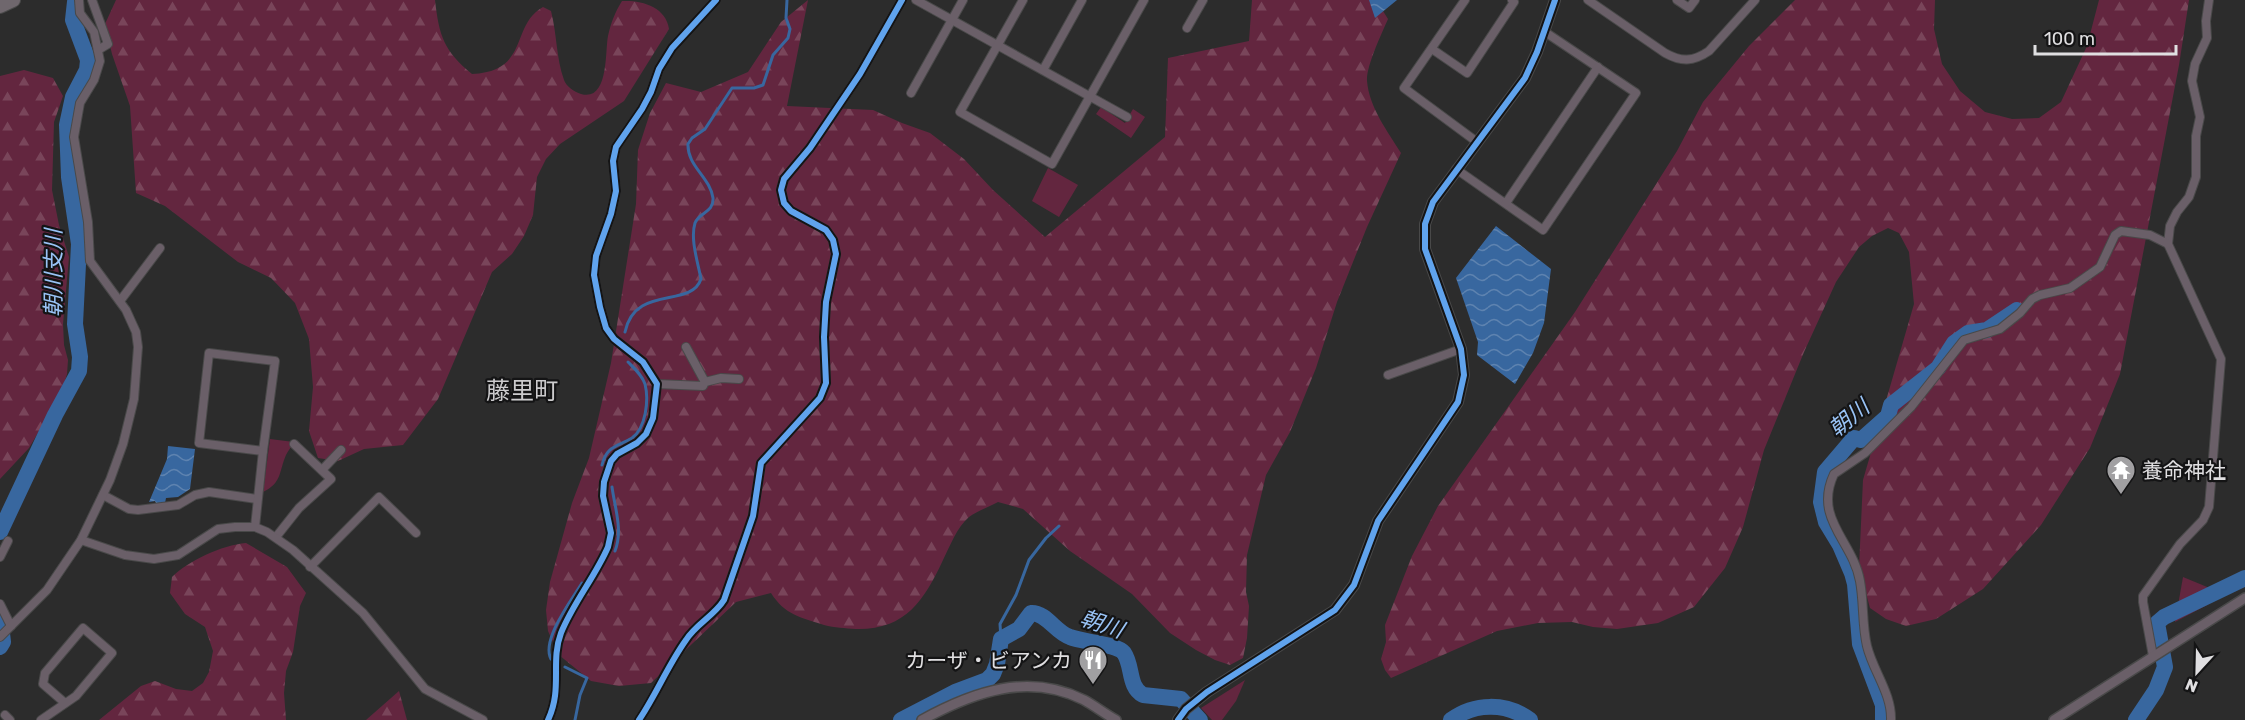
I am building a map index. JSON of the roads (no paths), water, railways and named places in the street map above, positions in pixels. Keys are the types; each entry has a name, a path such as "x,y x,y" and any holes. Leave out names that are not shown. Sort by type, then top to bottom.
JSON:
{"highway":[{"path":"0,6 13,0"}],"street":[{"path":"6,631 47,590 81,540 103,495 123,444 135,399 138,347 136,332 120,301 109,290 90,261 89,234 74,137 80,103 98,72 100,61 94,32 80,14 79,0"},
{"path":"92,0 108,44 98,50"},
{"path":"548,720 557,692 556,648 561,632 603,558 611,533 603,495 604,482 611,461 617,454 637,443 646,434 653,418 657,384 643,362 614,339 606,328 594,274 596,256 611,214 616,191 613,161 616,147 642,109 659,69 672,48 716,0"},
{"path":"639,720 685,640 699,623 719,608 724,600 753,516 761,463 820,398 826,383 824,338 826,302 836,254 833,240 825,230 791,211 784,203 781,190 784,179 810,148 860,74 902,0"},
{"path":"916,0 1127,117"},
{"path":"911,93 963,0"},
{"path":"1023,0 960,112 1052,164 1144,0"},
{"path":"1043,70 1082,0"},
{"path":"1187,28 1203,0"},
{"path":"1465,0 1404,88 1477,142"},
{"path":"1432,49 1467,73 1514,2 1512,0"},
{"path":"1178,720 1195,701 1207,692 1335,610 1348,595 1360,572 1374,528 1458,402 1464,375 1461,349 1428,258 1424,240 1425,224 1430,208 1456,169 1525,78 1545,32 1555,0"},
{"path":"1677,0 1689,8 1695,0"},
{"path":"1591,1 1665,52 1684,61 1701,57 1709,51 1755,0"},
{"path":"2157,653 2143,602 2144,596 2180,544 2203,520 2209,507 2221,359 2168,244 2170,226 2177,212 2189,197 2196,177 2196,136 2200,117 2192,81 2195,64 2207,38 2206,21 2209,0"},
{"path":"1456,169 1544,230 1636,93 1545,32"},
{"path":"1506,203 1598,67"},
{"path":"1891,720 1888,699 1867,646 1860,579 1851,554 1829,517 1827,497 1834,474 1865,453 1911,407 1964,340 2000,328 2020,313 2032,299 2040,295 2070,288 2100,267 2115,235 2121,231 2150,235 2168,244"},
{"path":"120,301 160,248"},
{"path":"686,347 705,382"},
{"path":"1388,375 1461,349"},
{"path":"255,527 275,360 209,353 198,443 263,450"},
{"path":"657,384 703,386 705,382 722,378 739,379"},
{"path":"276,537 299,508 331,479 294,444"},
{"path":"322,470 341,450"},
{"path":"103,495 129,509 138,510 178,505 195,495 209,492 257,499"},
{"path":"310,567 379,497 416,533"},
{"path":"81,540 125,555 154,559 178,555 218,529 255,527 276,537 363,613 425,689 483,720"},
{"path":"0,556 8,541"},
{"path":"2054,720 2245,598"},
{"path":"0,603 6,631"},
{"path":"41,720 76,696 112,653 82,628 45,674 43,684 65,703"},
{"path":"922,720 970,696 1010,688 1035,687 1060,691 1084,700 1116,720"}],"water":[{"path":"1369,0 1397,0 1375,18"},
{"path":"1496,226 1551,269 1544,323 1533,353 1515,384 1477,355 1478,342 1456,278"},
{"path":"168,446 195,449 190,489 178,497 166,498 165,503 149,502 167,459"}],"waterway":[{"path":"625,332 631,317 640,308 651,302 686,293 695,288 701,279 695,251 694,229 697,219 711,207 713,198 708,184 691,159 688,144 692,138 705,129 732,88 754,88 763,85 773,55 788,38 790,29 786,18 787,0"},
{"name":"朝川支川","path":"0,532 55,415 79,371 80,357 75,324 79,244 69,177 67,125 73,97 87,70 88,60 73,20 75,2"},
{"name":"朝川","path":"1883,720 1883,705 1860,644 1852,573 1840,545 1826,522 1821,502 1825,472 1854,438 1861,440 1888,416 1891,405 1938,368 1954,343 1968,333 1987,330 2017,310"},
{"path":"602,465 610,450 632,438 643,421 647,398 645,384 628,362"},
{"path":"612,487 618,527 615,551"},
{"path":"1001,639 1000,624 1016,595 1029,560 1046,538 1059,526"},
{"path":"2136,720 2156,690 2165,667 2157,623 2164,617 2245,578"},
{"path":"551,659 549,651 554,631 582,583"},
{"name":"朝川","path":"901,720 955,692 987,680 993,674 997,664 1001,639 1019,629 1031,613 1046,619 1065,635 1120,650 1127,658 1133,682 1138,691 1143,695 1181,699 1200,720"},
{"name":"朝川支川","path":"0,616 3,642 0,647"},
{"path":"565,667 587,678 580,695 575,720"},
{"name":"朝川","path":"1451,720 1470,710 1490,707 1511,710 1530,720"}],"place":[{"name":"養命神社","path":"2121,496"},
{"name":"カーザ・ビアンカ","path":"1093,686"}],"district":[{"name":"藤里町","path":"522,391"}]}
